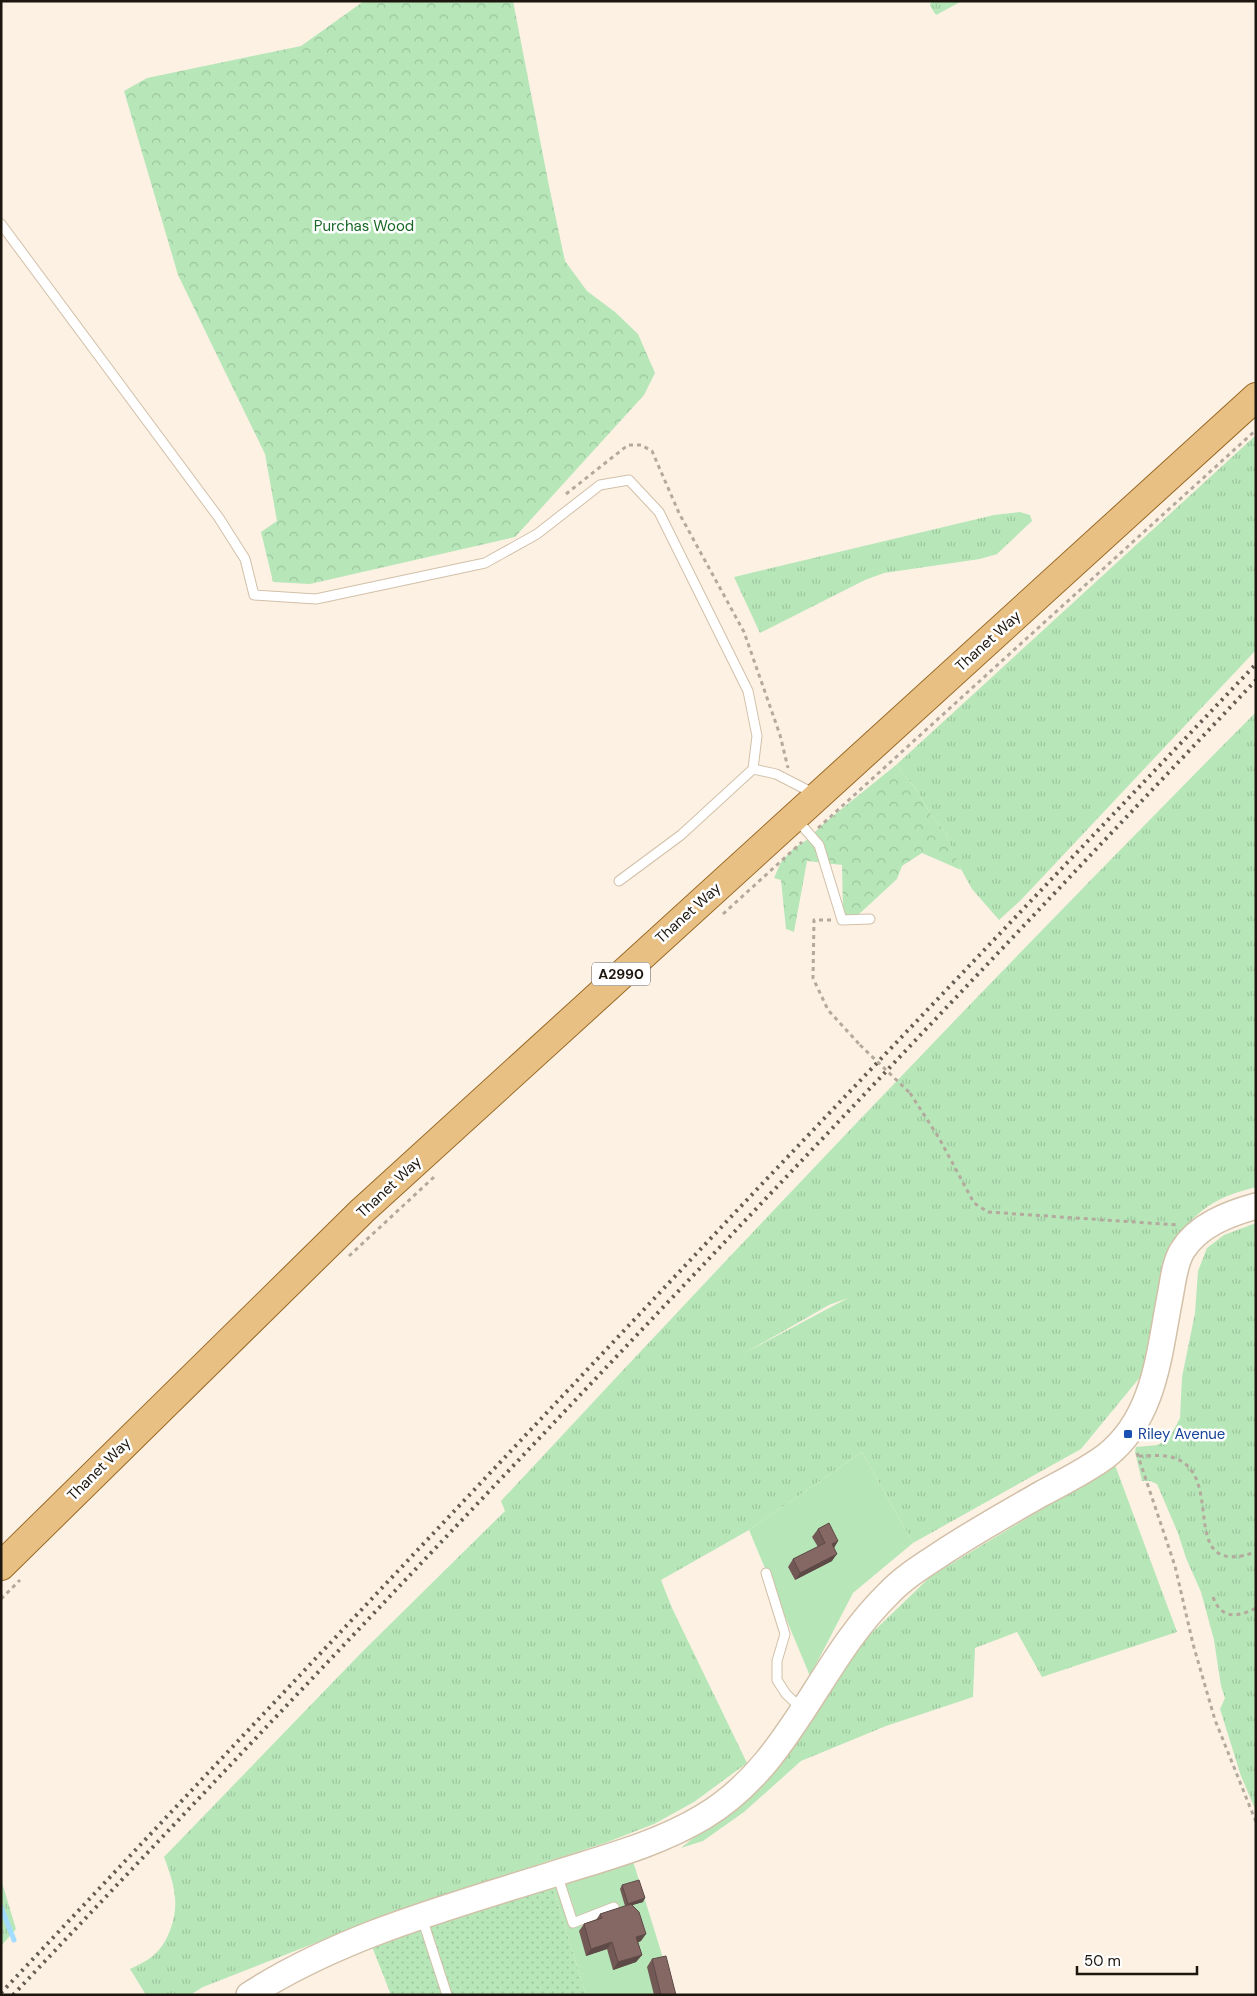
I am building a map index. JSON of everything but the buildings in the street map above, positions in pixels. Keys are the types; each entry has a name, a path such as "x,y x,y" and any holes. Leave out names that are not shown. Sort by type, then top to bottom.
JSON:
{"main road":[{"name":"Thanet Way","path":"12,1572 362,1211 802,826 817,795 1256,397"},
{"path":"248,1995 305,1963 360,1940 422,1917 630,1851 703,1818 725,1803 768,1760 804,1711 825,1675 853,1635 887,1594 907,1576 953,1546 1086,1470 1107,1455 1133,1447 1154,1375 1175,1270 1182,1251 1203,1229 1228,1215 1256,1206"}],"lane":[{"path":"1,224 219,518 245,559 254,595 316,599 485,563 537,534 600,486 629,480 659,512 748,692 757,736 753,769 681,835 619,881"},
{"path":"753,769 776,774 817,795"},
{"path":"802,826 819,845 842,920 870,919"},
{"path":"766,1573 785,1634 777,1661 777,1680 786,1694 804,1711"},
{"path":"557,1873 573,1923 614,1907"},
{"path":"422,1917 447,1995"}],"path":[{"path":"722,915 802,826 1256,430"},
{"path":"842,920 814,920 813,978 828,1010 860,1045 910,1093 939,1138 974,1203 988,1212 1181,1225 1203,1229"},
{"path":"349,1256 436,1175"},
{"path":"1133,1447 1183,1462 1190,1468 1197,1482 1209,1542 1214,1551 1231,1558 1256,1552"},
{"path":"1133,1447 1175,1566 1193,1644 1215,1720 1256,1822"},
{"path":"1,1599 12,1572"},
{"path":"1213,1597 1222,1611 1230,1614 1238,1615 1256,1608"}],"green space":[{"name":"Purchas Wood","path":"364,1 513,1 565,261 587,291 615,312 638,334 655,373 644,395 515,537 310,584 273,582 261,532 277,521 265,454 178,275 124,91 147,78 301,46"},
{"path":"931,1 962,1 936,15 930,6"},
{"path":"1256,435 1256,650 1020,901 999,920 972,889 956,860 946,833 930,813 916,789 896,765"},
{"path":"1020,512 1030,515 1032,521 997,554 980,559 884,573 865,580 760,633 734,577 994,515"},
{"path":"1256,712 1256,1187 1232,1194 1212,1204 1195,1217 1179,1236 1141,1376 1081,1449 913,1543 862,1452 749,1530 661,1580 672,1608 747,1763 694,1802 654,1824 605,1843 407,1907 203,1987 190,1995 146,1995 130,1969 159,1950 167,1937 173,1921 175,1913 174,1893 164,1857 362,1652 505,1511 501,1501 781,1202","holes":["848,1298 743,1354 829,1305"]},
{"path":"896,765 916,789 930,813 946,833 961,870 922,853 902,866 897,879 857,916 845,917 843,911 842,865 807,861 794,932 786,929 781,880 774,878 781,862 794,848 808,839 823,824"},
{"path":"1256,1223 1256,1811 1241,1776 1220,1709 1225,1698 1221,1686 1214,1640 1201,1592 1157,1484 1150,1481 1142,1481 1135,1452 1136,1447 1158,1445 1171,1435 1180,1418 1182,1377 1195,1313 1198,1271 1207,1248 1224,1235"},
{"path":"862,1452 913,1543 853,1593 810,1676 749,1530","holes":["819,1550 832,1561 795,1580 788,1567"]},
{"path":"1115,1465 1177,1632 1042,1677 1017,1632 975,1648 973,1697 886,1726 801,1761 744,1812 703,1841 681,1848 772,1773 851,1653 931,1576"},
{"path":"633,1861 663,1958 654,1995 586,1995 553,1888"},
{"path":"1,1879 16,1929 1,1946"},
{"path":"553,1888 586,1995 391,1995 371,1944"}],"waterway":[{"path":"1,1907 14,1940"}],"railway":[{"path":"1,1993 760,1186 1256,664"},
{"path":"13,1995 1256,680"}],"place":[{"name":"Riley Avenue","path":"1128,1434"}]}
